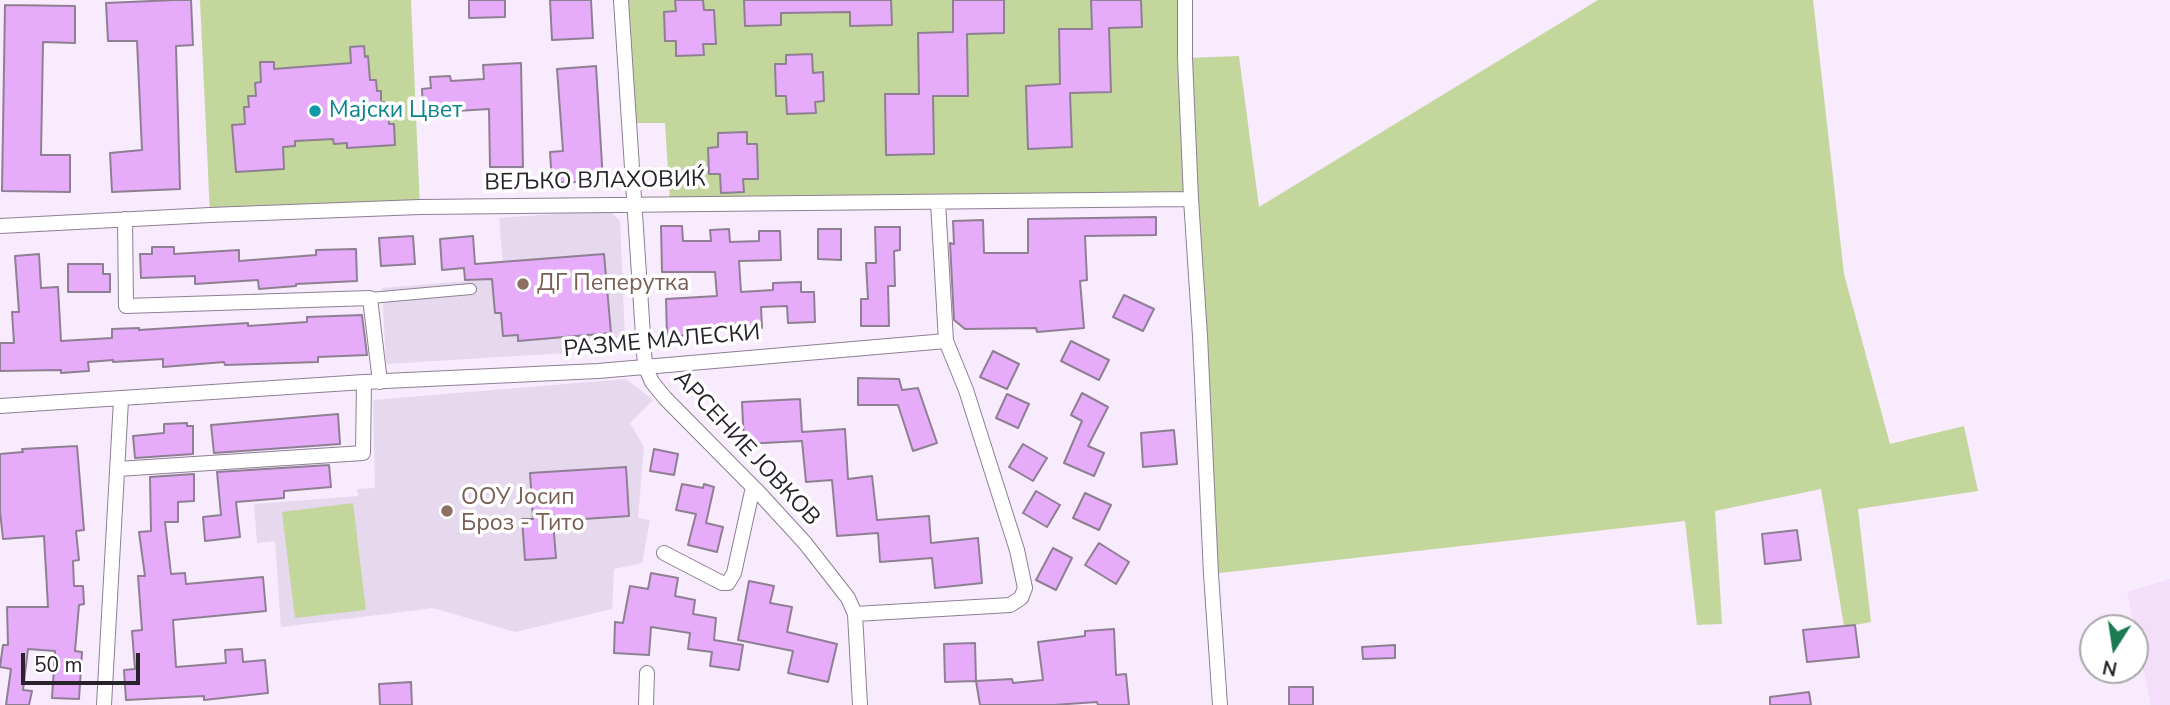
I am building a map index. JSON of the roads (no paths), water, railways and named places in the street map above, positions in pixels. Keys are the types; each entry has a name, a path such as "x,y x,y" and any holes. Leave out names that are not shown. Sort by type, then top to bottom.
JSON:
{"street":[{"name":"АРСЕНИЕ ЈОВКОВ","path":"621,0 645,366 652,382 665,398 753,486 838,583 855,614 860,705"},
{"path":"1185,0 1191,199 1210,573 1220,705"},
{"name":"ВЕЉКО ВЛАХОВИЌ","path":"0,226 407,208 1191,199"},
{"path":"855,614 1010,605 1021,598 1025,588 1017,550 966,390 946,341 938,202"},
{"path":"125,219 126,306 370,298 471,289"},
{"path":"370,298 380,382"},
{"name":"РАЗМЕ МАЛЕСКИ","path":"0,406 364,382 598,371 946,341"},
{"path":"118,469 363,453 364,382"},
{"path":"104,705 121,400"},
{"path":"664,554 722,583 728,583 734,573 753,486"},
{"path":"646,705 647,673"}],"place":[{"name":"Мајски Цвет","path":"315,111"},
{"name":"ДГ Пеперутка","path":"523,284"},
{"name":"ООУ Јосип Броз - Тито","path":"447,511"}]}
